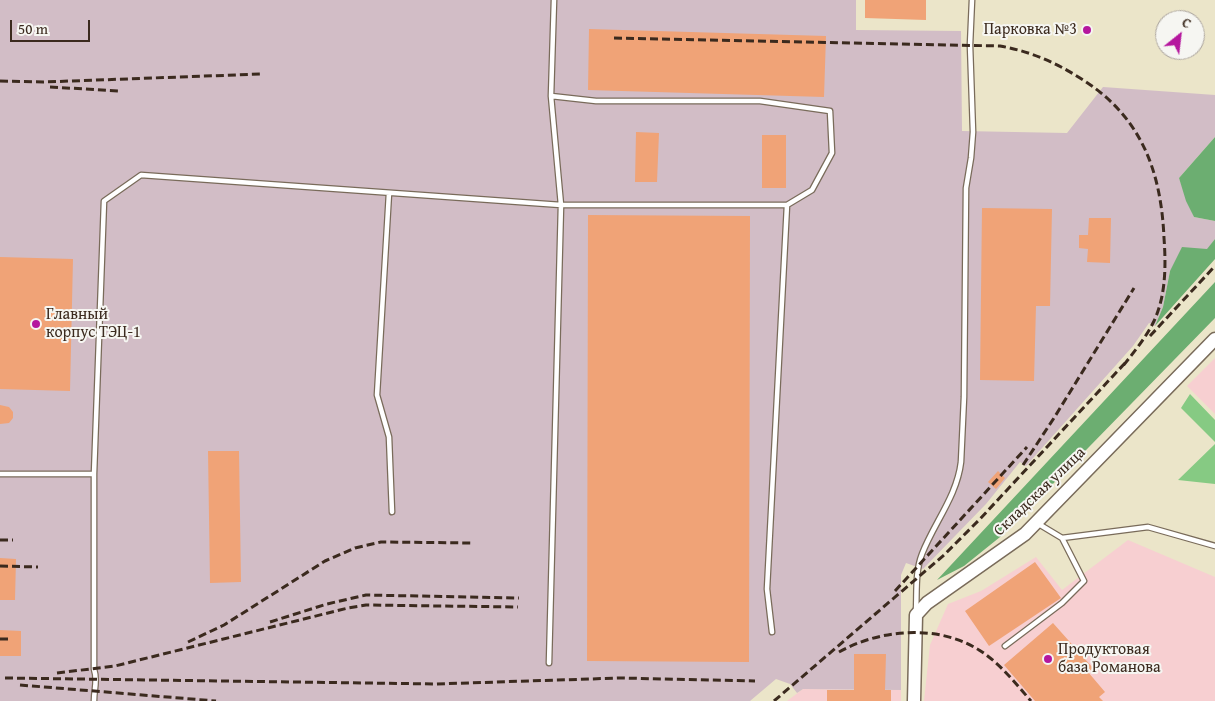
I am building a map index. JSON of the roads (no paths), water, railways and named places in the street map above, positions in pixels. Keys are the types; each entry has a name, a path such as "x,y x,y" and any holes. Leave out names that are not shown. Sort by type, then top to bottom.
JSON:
{"street":[{"name":"Складская улица","path":"916,615 927,603 1019,538 1036,523 1215,339"},
{"path":"914,701 916,615"}],"lane":[{"path":"549,663 561,204 551,96 554,0"},
{"path":"916,615 917,579 921,556 954,489 960,472 961,462 964,397 966,188 973,132 970,45 972,0"},
{"path":"94,701 97,679 94,669 94,474 104,201 141,175 389,194 561,204 787,205 812,190 832,153 830,111 760,101 596,101 551,96"},
{"path":"389,194 377,395 389,437 392,512"},
{"path":"772,632 767,589 787,205"},
{"path":"0,474 94,474"},
{"path":"1005,646 1062,603 1084,581 1062,538 1036,523"},
{"path":"1062,538 1148,527 1215,546"}],"railway":[{"path":"614,38 1000,46 1042,58 1080,78 1101,93 1118,109 1132,127 1152,167 1162,213 1165,249 1163,292 1150,329 1123,366"},
{"path":"0,81 43,82 262,74"},
{"path":"50,87 120,91"},
{"path":"1150,336 1215,266"},
{"path":"1023,465 1134,288"},
{"path":"774,701 944,555 1126,362"},
{"path":"895,591 1027,447"},
{"path":"0,540 13,540"},
{"path":"188,642 224,625 325,561 355,548 381,542 473,543"},
{"path":"0,566 38,567"},
{"path":"270,622 327,604 366,595 519,598"},
{"path":"57,673 115,666 366,605 518,607"},
{"path":"839,652 872,638 891,634 927,633 946,636 963,642 987,655 1031,701"},
{"path":"0,639 11,639"},
{"path":"5,678 436,684 620,678 755,681"},
{"path":"20,685 216,701"}],"place":[{"name":"Парковка №3","path":"1087,30"},
{"name":"Главный корпус ТЭЦ-1","path":"36,324"},
{"name":"Продуктовая база Романова","path":"1048,659"}]}
